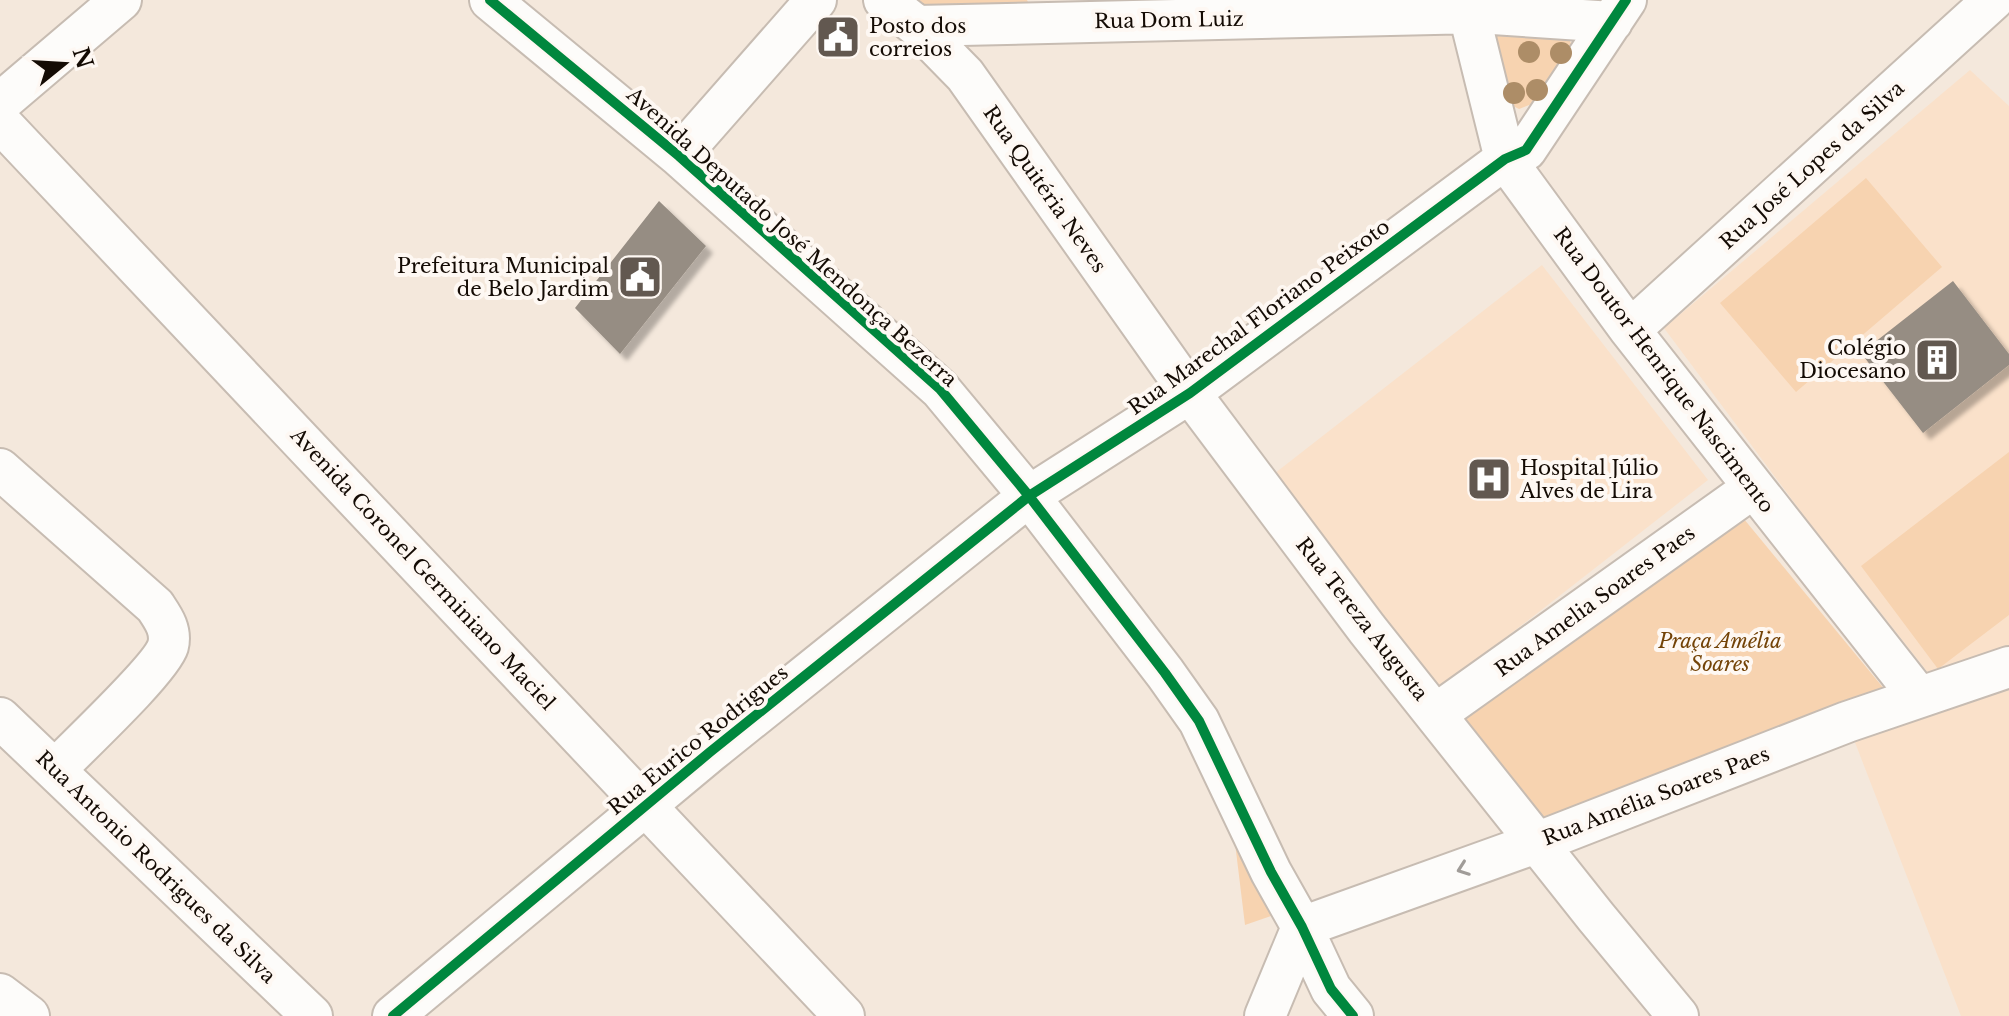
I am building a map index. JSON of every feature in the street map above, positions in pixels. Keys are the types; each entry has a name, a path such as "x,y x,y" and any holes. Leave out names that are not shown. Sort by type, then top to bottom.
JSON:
{"street":[{"name":"Avenida Deputado José Mendonça Bezerra","path":"490,0 679,156 940,389 1029,496 1199,721 1331,989 1353,1016"},
{"path":"679,156 816,0"},
{"name":"Rua Quitéria Neves","path":"884,0 917,26 965,75 1190,393"},
{"name":"Rua José Lopes da Silva","path":"1630,330 1993,0"},
{"path":"0,103 119,1"},
{"name":"Rua Dom Luiz","path":"917,26 1055,12 1476,7 1619,11"},
{"name":"Rua Doutor Henrique Nascimento","path":"1476,7 1473,30 1505,159 1630,330 1919,697"},
{"name":"Rua Marechal Floriano Peixoto","path":"1029,496 1190,393 1505,159 1526,150 1619,11"},
{"name":"Avenida Coronel Germiniano Maciel","path":"0,122 844,1016"},
{"name":"Rua Tereza Augusta","path":"1190,393 1367,629 1678,1016"},
{"path":"0,469 155,606 168,625 168,646 153,668 55,770"},
{"name":"Rua Amelia Soares Paes","path":"1436,714 1753,488"},
{"name":"Rua Eurico Rodrigues","path":"393,1016 647,805 1029,496"},
{"name":"Rua Amélia Soares Paes","path":"1302,927 1536,843 1832,728 2009,667"},
{"name":"Rua Antonio Rodrigues da Silva","path":"0,718 312,1016"},
{"path":"1265,1016 1302,927"},
{"path":"0,994 29,1016"}],"shaded area":[{"path":"1970,70 2009,106 2009,658 1937,684 1805,517 1664,328"},
{"name":"Hospital Júlio Alves de Lira","path":"1542,265 1708,480 1436,692 1270,477"},
{"path":"2009,675 2009,1016 1961,1016 1849,727"}],"green space":[{"path":"910,0 1028,2 1023,12 929,14"},
{"path":"1567,35 1578,58 1553,96 1519,109 1509,104 1487,36"},
{"path":"1866,178 1942,267 1796,392 1720,303"},
{"path":"2009,452 2009,615 1938,669 1861,566"},
{"name":"Praça Amélia Soares","path":"1739,513 1890,696 1538,838 1442,723"},
{"path":"1231,810 1271,916 1245,925"}],"building":[{"name":"Prefeitura Municipal de Belo Jardim","path":"659,201 706,246 620,354 575,308"},
{"name":"Colégio Diocesano","path":"1953,281 2009,354 2009,365 1923,433 1861,353"}],"cycle path":[{"path":"490,0 679,156 940,389 1029,496 1199,721 1331,989 1353,1016"},
{"path":"393,1016 710,752 1029,496 1190,393 1505,159 1526,150 1626,0"}],"place":[{"name":"Posto dos correios","path":"838,37"},
{"name":"Prefeitura Municipal de Belo Jardim","path":"640,277"},
{"name":"Colégio Diocesano","path":"1937,360"},
{"name":"Hospital Júlio Alves de Lira","path":"1489,479"}]}
